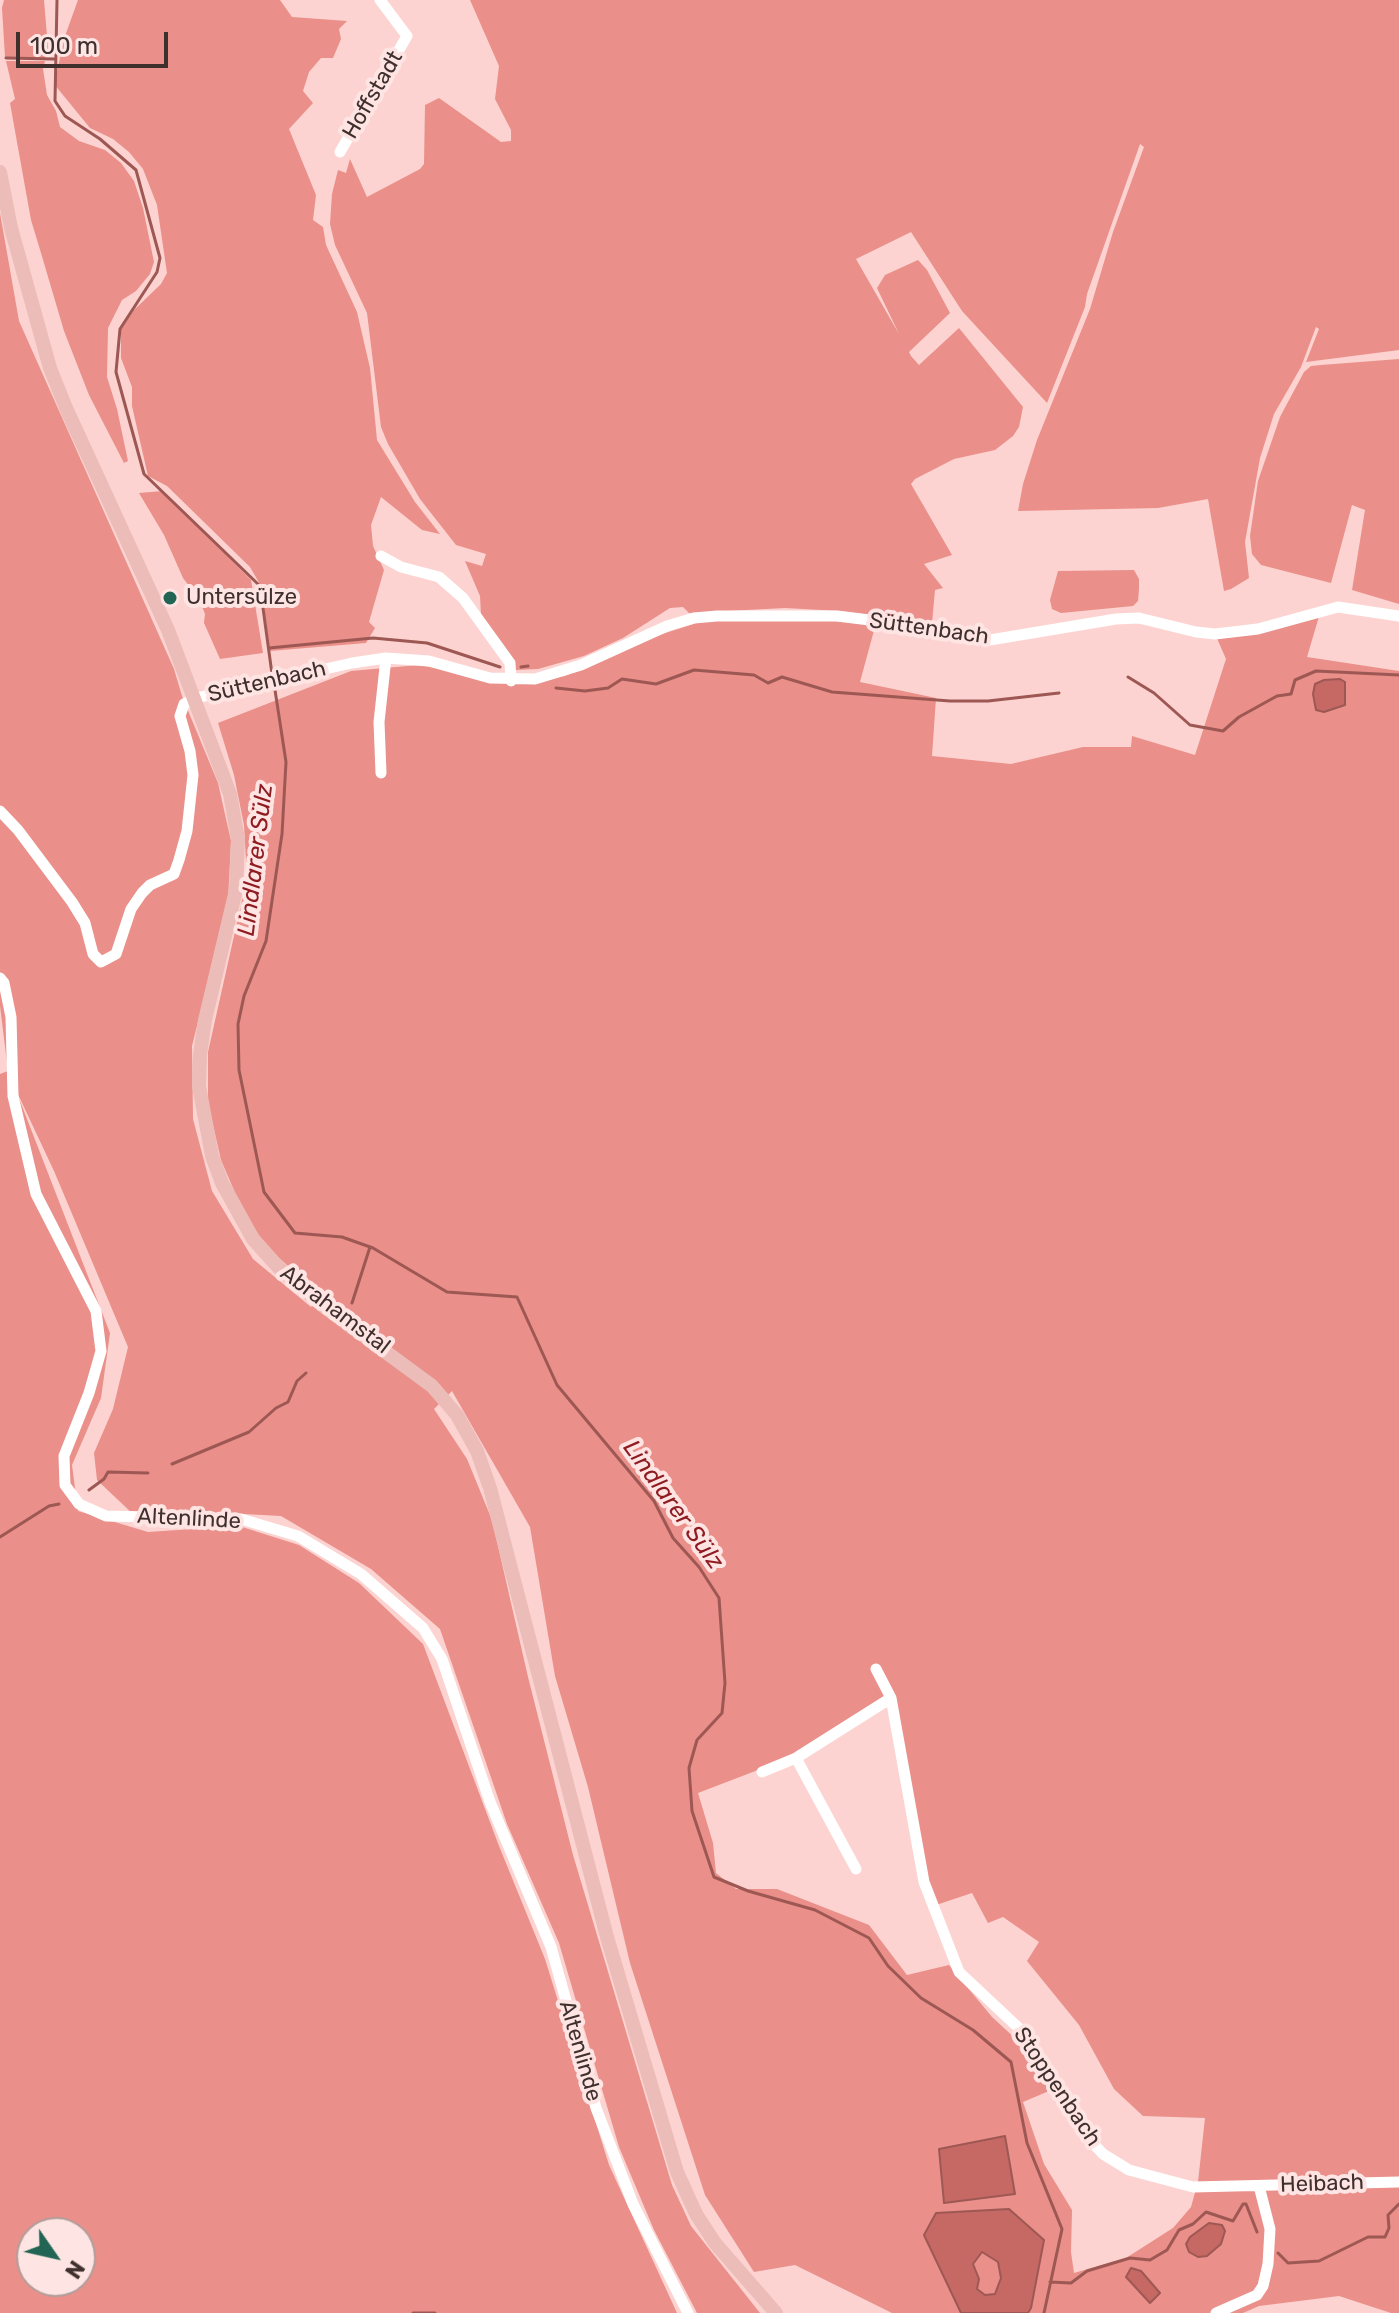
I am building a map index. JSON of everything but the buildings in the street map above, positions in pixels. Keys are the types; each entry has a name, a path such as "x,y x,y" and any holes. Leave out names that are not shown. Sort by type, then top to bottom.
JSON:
{"main road":[{"name":"Abrahamstal","path":"0,172 18,255 50,368 71,420 143,572 196,698 230,794 238,839 238,868 232,913 213,983 200,1055 199,1086 212,1156 222,1183 253,1239 279,1268 322,1305 432,1386 457,1415 477,1451 490,1488 577,1832 677,2172 696,2214 715,2243 776,2313"}],"street":[{"name":"Hoffstadt","path":"340,152 407,36 380,0"},
{"path":"381,556 401,567 439,577 463,598 510,663 511,681"},
{"name":"Süttenbach","path":"196,698 386,658 429,661 511,681 535,679 562,673 667,626 694,618 717,616 837,616 990,640 1116,619 1139,618 1215,634 1258,629 1338,607 1399,616"},
{"path":"381,773 379,722 386,658"},
{"path":"0,811 72,902 85,923 96,959 101,962 108,960 121,946 131,909 142,893 150,885 174,874 179,860 187,831 193,775 180,716 184,704 196,698"},
{"name":"Altenlinde","path":"0,978 4,983 11,1017 13,1096 36,1194 96,1311 101,1351 89,1393 64,1456 65,1485 79,1504 106,1516 241,1519 298,1536 361,1574 423,1628 442,1659 490,1802 551,1947 596,2108 633,2204 688,2313"},
{"name":"Stoppenbach","path":"876,1669 891,1698 924,1882 959,1972 1024,2033 1089,2139 1103,2154 1129,2170 1193,2187 1259,2186"},
{"path":"762,1772 796,1758 891,1698"},
{"path":"796,1758 856,1869"},
{"name":"Heibach","path":"1216,2313 1257,2295 1263,2286 1270,2229 1259,2186 1399,2182"}],"shaded area":[{"path":"4,0 44,0 48,48 45,59 5,57"},
{"path":"78,0 280,0 292,17 347,21 339,29 341,39 333,58 321,58 309,72 303,91 313,103 289,129 316,195 313,220 323,227 326,245 357,312 370,368 377,440 415,502 440,534 422,530 381,497 371,525 373,546 384,570 369,622 375,628 366,643 270,651 261,586 250,567 167,486 148,476 132,406 132,387 121,358 121,329 167,273 157,205 143,169 129,152 113,139 90,128 54,84 65,36"},
{"path":"470,0 1399,0 1399,350 1306,362 1319,329 1316,327 1301,367 1274,414 1260,458 1245,542 1249,578 1231,589 1224,591 1208,499 1158,508 1018,511 1037,440 1090,309 1113,232 1144,147 1140,144 1085,307 1047,403 962,311 911,232 856,259 899,334 877,288 885,275 918,260 927,270 950,313 909,352 911,356 919,365 959,328 1023,407 1019,427 995,450 954,459 911,484 952,555 924,564 943,588 935,590 932,623 839,611 785,608 689,613 683,607 670,608 623,638 584,656 538,669 516,670 481,615 480,596 465,561 482,566 486,554 456,545 420,499 388,444 381,427 367,313 335,245 330,224 332,194 338,170 346,173 350,159 367,197 420,169 424,164 425,105 439,98 501,142 511,141 511,130 495,99 499,66"},
{"path":"6,61 45,61 43,69 47,95 60,127 79,141 105,150 121,163 134,181 143,208 154,262 150,274 136,291 122,300 108,328 107,377 128,461 124,463 89,395 64,331 31,220 10,103 15,99"},
{"path":"0,213 19,321 174,669 218,783 231,841 228,900 192,1046 193,1119 212,1191 253,1259 311,1307 321,1296 265,1245 242,1209 221,1160 208,1103 208,1052 247,878 244,825 234,775 218,723 351,671 419,665 525,684 565,676 644,640 718,616 876,623 860,682 936,698 932,756 1011,764 1083,747 1131,747 1132,736 1195,755 1226,659 1216,636 1320,613 1307,657 1399,671 1399,2313 1339,2296 1259,2306 1243,2313 892,2313 795,2265 754,2272 705,2195 630,1963 588,1787 555,1676 530,1527 452,1391 434,1409 467,1459 492,1520 573,1855 672,2185 691,2226 760,2313 697,2313 654,2230 619,2147 559,1943 507,1824 440,1629 371,1569 281,1516 206,1512 134,1515 97,1480 94,1453 113,1409 128,1347 54,1171 15,1088 110,1333 101,1398 72,1465 78,1511 148,1532 239,1526 299,1545 359,1583 423,1644 545,1959 609,2165 677,2313 0,2313 0,1074 8,1071 0,1006","holes":["892,1699 933,1906 972,1893 988,1923 1003,1917 1039,1942 1027,1961 1079,2025 1114,2089 1143,2116 1205,2118 1198,2182 1191,2207 1173,2228 1126,2258 1074,2273 1072,2210 1044,2164 1023,2102 1049,2091 1030,2052 992,2017 949,1965 907,1975 869,1925 777,1889 736,1889 716,1873 713,1843 698,1793 810,1750"]},
{"path":"1399,359 1399,604 1352,590 1365,510 1352,505 1331,583 1261,565 1252,554 1250,536 1258,481 1280,417 1304,372 1311,366"},
{"path":"163,491 251,580 263,653 220,659 204,623 205,614 199,599 183,578 164,535 139,493"},
{"path":"1134,570 1139,579 1139,589 1138,601 1133,606 1061,613 1052,609 1050,600 1058,571"},
{"path":"1340,679 1345,682 1345,705 1324,712 1316,710 1315,684"},
{"path":"1005,2136 1015,2194 944,2203 939,2149"},
{"path":"1009,2209 1044,2240 1028,2313 961,2313 924,2235 936,2213","holes":["982,2252 998,2262 1001,2278 995,2294 985,2295 977,2289 979,2279 973,2264"]},
{"path":"1209,2223 1222,2225 1225,2231 1221,2244 1207,2256 1198,2257 1189,2252 1186,2244 1190,2237"},
{"path":"1131,2268 1141,2271 1160,2293 1150,2303 1126,2277"}],"waterway":[{"name":"Lindlarer Sülz","path":"57,0 55,101 65,116 100,139 136,170 160,258 157,272 120,329 116,372 144,474 260,586 272,674"},
{"path":"6,58 54,59"},
{"path":"269,648 373,638 427,643 500,667"},
{"path":"521,667 528,666"},
{"path":"556,688 585,691 608,688 622,679 656,684 694,670 754,675 768,683 782,677 832,692 950,701 988,701 1059,693"},
{"path":"1128,677 1154,693 1190,725 1223,731 1239,717 1277,696 1291,694 1295,680 1316,671 1399,675"},
{"name":"Lindlarer Sülz","path":"275,690 286,762 282,834 266,941 244,996 238,1024 239,1070 264,1192 295,1233 342,1237 373,1248 447,1292 517,1297 557,1385 654,1501 673,1538 699,1567 719,1598 725,1683 722,1713 697,1740 689,1768 692,1811 714,1877 748,1891 815,1910 869,1938 888,1966 921,1998 973,2030 1011,2062 1027,2143 1062,2229 1044,2313"},
{"path":"352,1303 370,1247"},
{"path":"172,1464 249,1432 276,1408 288,1402 297,1381 306,1373"},
{"path":"89,1490 108,1472 148,1473"},
{"path":"0,1537 49,1506 59,1504"},
{"name":"Heibach","path":"1050,2282 1071,2283 1087,2271 1130,2258 1150,2260 1167,2250 1179,2230 1193,2224 1206,2212 1233,2221 1246,2204 1257,2232"},
{"name":"Heibach","path":"1278,2253 1288,2263 1319,2261 1368,2237 1385,2237 1389,2228 1388,2215 1399,2204"},
{"path":"413,2313 435,2313"}],"place":[{"name":"Untersülze","path":"170,598"}]}
